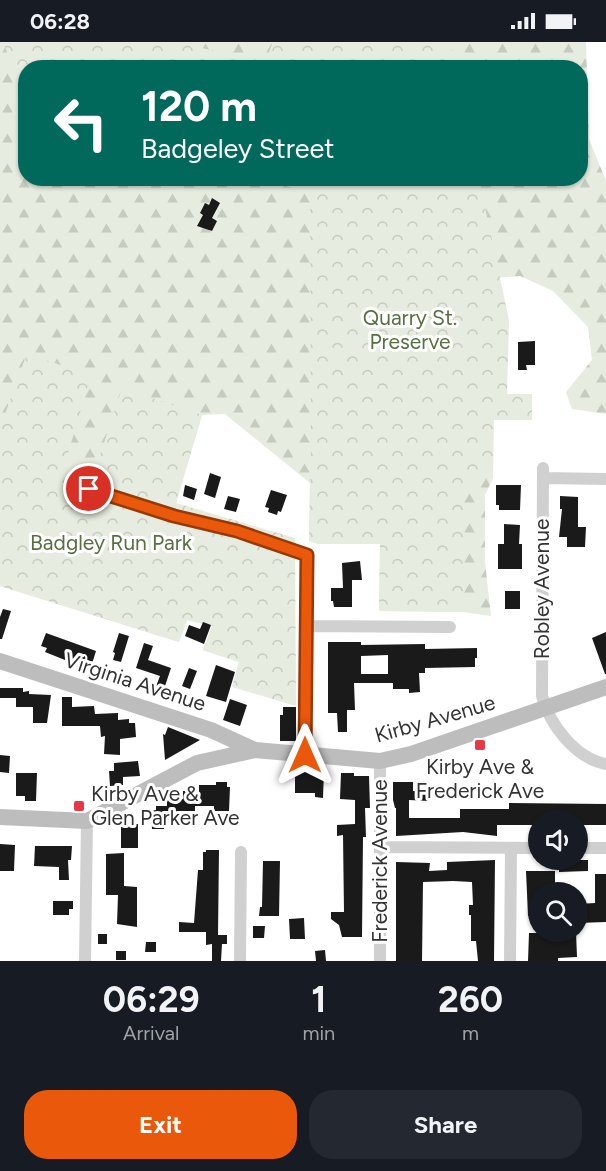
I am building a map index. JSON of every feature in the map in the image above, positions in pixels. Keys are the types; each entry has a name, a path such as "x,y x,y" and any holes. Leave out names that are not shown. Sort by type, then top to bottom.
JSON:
{"street":[{"name":"Robley Avenue","path":"545,709 542,696 543,473 606,479"},
{"path":"89,489 174,516 237,531 307,555 305,755"},
{"path":"306,626 450,627"},
{"name":"Virginia Avenue","path":"0,661 211,730 255,750"},
{"name":"Kirby Avenue","path":"87,821 197,763 255,750 380,761 411,754 606,687"},
{"path":"545,709 564,737 578,751 606,764"},
{"name":"Frederick Avenue","path":"380,761 380,961"},
{"path":"0,817 87,821 85,961"},
{"path":"380,847 528,848"},
{"path":"510,961 511,848"},
{"path":"588,848 606,848"},
{"path":"240,961 241,852"}],"green space":[{"path":"0,42 586,42 587,60 18,60 18,186 588,186 588,107 589,139 606,181 606,414 572,409 566,392 592,360 588,327 553,291 520,276 479,279 493,435 493,478 485,495 485,562 491,616 463,612 379,611 380,544 318,544 309,541 310,483 225,414 202,415 176,503 295,564 232,687 239,662 203,650 212,626 187,620 179,642 0,586"},
{"path":"3,42 175,42 256,60 18,60 17,77"},
{"path":"273,42 451,42 455,60 266,60"},
{"name":"Quarry St. Preserve","path":"287,186 480,186 509,320 507,394 532,394 532,420 494,420 493,478 464,478 463,612 379,611 380,544 318,544 309,541 310,194"},
{"name":"Badgley Run Park","path":"27,353 91,376 66,460 95,470 122,388 202,415 176,503 295,538 296,706 232,687 239,662 203,650 212,626 187,620 179,642 0,586 0,428"}],"building":[{"path":"212,198 220,203 212,218 217,221 212,231 197,226 203,215 200,213 205,203 209,205"},
{"path":"535,341 535,365 526,365 527,370 518,370 518,342"},
{"path":"210,473 221,477 215,498 204,494"},
{"path":"185,485 197,489 194,500 183,496"},
{"path":"496,485 521,485 520,510 499,510 499,505 496,505"},
{"path":"271,490 287,495 281,512 278,511 277,515 268,512 269,508 265,507"},
{"path":"228,496 240,499 236,512 224,509"},
{"path":"560,496 578,497 578,527 586,527 585,547 567,547 567,537 559,537 562,509 560,509"},
{"path":"504,524 520,525 519,544 522,544 522,569 498,569 498,544 504,544"},
{"path":"360,561 362,580 352,580 352,607 334,607 331,601 331,588 343,588 342,563"},
{"path":"505,591 520,591 520,609 505,609"},
{"path":"3,609 11,611 2,639 0,639 0,617"},
{"path":"203,622 211,625 204,644 185,636 189,625 200,629"},
{"path":"606,632 606,674 605,674 592,638"},
{"path":"46,633 96,651 90,670 45,652 47,648 41,646"},
{"path":"119,633 129,636 121,662 113,660"},
{"path":"328,642 361,642 361,645 425,644 425,649 477,648 475,667 425,668 425,673 419,673 420,692 409,693 409,689 393,689 393,683 354,683 355,710 347,710 347,732 338,732 337,713 328,713","holes":["388,655 388,674 361,674 361,656"]},
{"path":"144,643 153,646 148,660 171,668 163,692 155,689 160,676 136,668"},
{"path":"216,665 235,672 226,702 206,696"},
{"path":"189,668 197,671 190,689 182,686"},
{"path":"0,688 23,688 23,692 29,691 29,694 51,695 47,723 33,723 33,707 16,707 16,698 0,698"},
{"path":"62,697 72,697 72,707 94,706 95,714 118,713 118,720 129,719 129,723 135,723 136,737 120,739 120,755 104,754 105,736 101,737 100,726 62,726"},
{"path":"230,699 247,705 240,726 223,720"},
{"path":"283,707 296,707 296,741 280,741 280,715 283,715"},
{"path":"168,727 200,740 165,760 163,734 165,735"},
{"path":"0,755 10,756 9,773 0,772"},
{"path":"138,761 140,776 123,777 123,785 110,786 109,771 114,771 114,763"},
{"path":"295,769 324,770 323,798 315,797 315,793 295,793"},
{"path":"16,773 37,773 36,801 25,801 25,796 16,796"},
{"path":"341,773 369,776 370,808 365,808 366,837 363,837 362,937 342,937 339,925 331,919 331,912 344,912 343,835 337,836 337,825 355,824 355,800 340,799"},
{"path":"216,782 227,782 227,787 230,787 229,811 214,811 214,806 195,806 195,811 180,811 180,820 164,820 164,829 152,829 151,811 156,810 156,806 167,806 167,800 183,799 183,791 199,792 199,785 216,785"},
{"path":"393,782 413,782 413,791 429,791 429,801 409,800 409,818 460,818 460,809 509,809 509,803 606,804 606,825 588,825 588,810 528,810 528,825 497,825 497,836 463,832 396,836 396,808 393,800"},
{"path":"121,824 138,824 138,848 121,848"},
{"path":"0,844 15,845 14,871 0,871"},
{"path":"35,846 72,846 71,860 68,860 69,880 59,880 59,867 34,866"},
{"path":"219,850 218,935 227,935 227,944 222,944 221,961 212,961 212,944 206,945 206,932 179,932 179,922 194,923 198,870 203,870 203,852"},
{"path":"124,853 124,886 137,887 137,927 117,924 118,895 106,895 106,854"},
{"path":"495,860 494,961 478,961 476,941 471,941 469,905 473,905 472,882 453,881 423,882 422,961 396,961 396,862 430,863 429,871 447,870 447,862"},
{"path":"263,861 280,861 279,916 259,916 260,907 262,907"},
{"path":"559,870 588,870 588,871 559,872"},
{"path":"526,871 555,871 555,882 528,882 528,916"},
{"path":"595,874 606,874 606,922 588,923 588,903 595,903"},
{"path":"53,901 73,901 73,909 69,909 69,915 53,915"},
{"path":"304,918 305,939 290,939 289,919"},
{"path":"253,926 265,926 264,938 253,938"},
{"path":"98,934 107,934 107,944 98,944"},
{"path":"146,942 156,942 156,952 145,952"},
{"path":"529,942 576,942 577,957 558,958 558,961 528,961"},
{"path":"325,950 326,961 316,961 315,951"},
{"path":"116,951 126,951 126,960 116,960"}],"place":[{"name":"Kirby Ave & Frederick Ave","path":"480,745"},
{"name":"Kirby Ave & Glen Parker Ave","path":"79,806"}],"route":[{"path":"89,489 174,516 237,531 307,555 305,755"}]}
